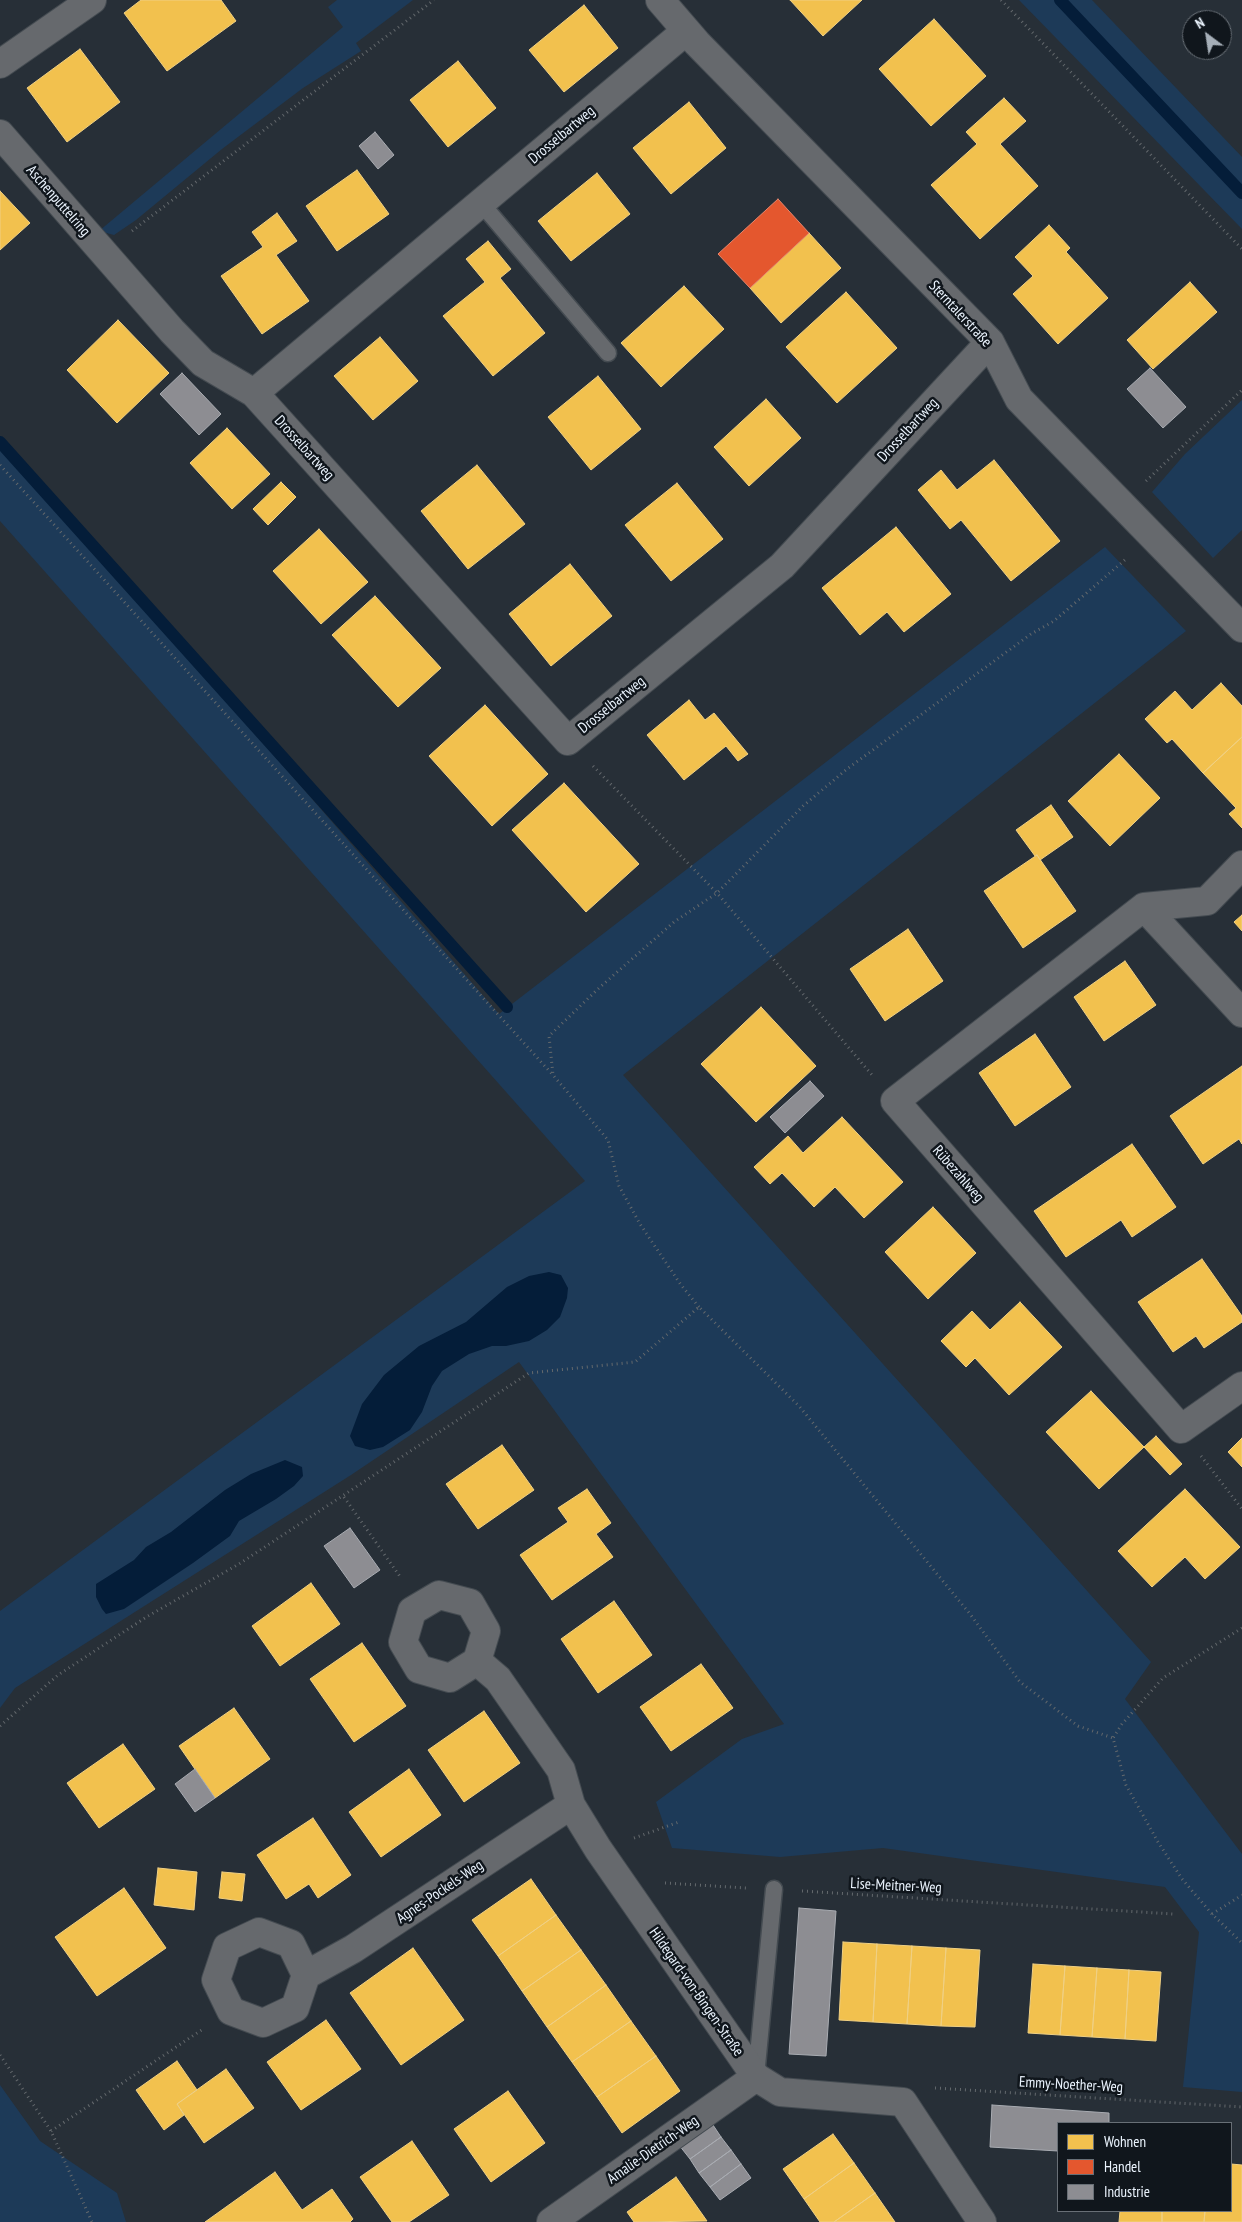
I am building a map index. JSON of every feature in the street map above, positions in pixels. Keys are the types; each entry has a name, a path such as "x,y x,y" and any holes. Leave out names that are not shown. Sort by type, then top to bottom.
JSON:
{"street":[{"path":"0,64 92,0"},
{"path":"660,0 686,31"},
{"name":"Drosselbartweg","path":"254,393 686,31"},
{"name":"Sterntalerstraße","path":"686,31 990,342 1019,399 1242,628"},
{"name":"Aschenputtelring","path":"0,134 110,260"},
{"name":"Drosselbartweg","path":"110,260 203,363 254,393 568,741 782,566 990,342"},
{"path":"895,1101 1144,907 1207,901 1242,866"},
{"path":"1144,907 1242,1013"},
{"name":"Rübezahlweg","path":"895,1101 1181,1429"},
{"path":"1181,1429 1242,1386"},
{"path":"439,1595 470,1604 486,1631 477,1661 450,1678 419,1669 403,1642 412,1611 439,1595"},
{"name":"Hildegard-von-Bingen-Straße","path":"477,1661 498,1679 561,1770 571,1805 598,1849 756,2077 780,2092 903,2102"},
{"name":"Agnes-Pockels-Weg","path":"306,1975 353,1949 571,1805"},
{"path":"258,1932 291,1944 306,1975 294,2008 264,2023 231,2011 216,1980 228,1947 258,1932"},
{"name":"Amalie-Dietrich-Weg","path":"551,2222 756,2077"},
{"path":"903,2102 982,2222"}],"lane":[{"path":"481,203 608,353"},
{"path":"756,2077 774,1890"}],"path":[{"path":"110,260 434,0"},
{"path":"1001,0 1242,249"},
{"path":"1122,504 1242,390"},
{"path":"0,465 553,1075 608,1140 619,1186 635,1216 681,1285 699,1307 799,1406 958,1599 1020,1682 1078,1726 1113,1738"},
{"path":"553,1075 549,1036 599,988 674,922 716,893 803,806 847,769 1031,634 1054,621 1153,536"},
{"path":"568,741 716,893 895,1101"},
{"path":"0,1726 58,1676 148,1616 240,1564 529,1373 636,1362 699,1307"},
{"path":"1181,1429 1242,1509"},
{"path":"344,1497 420,1606"},
{"path":"1242,1628 1163,1678 1122,1724 1113,1738 1126,1785 1182,1879 1212,1914 1242,1943"},
{"path":"598,1849 679,1822"},
{"name":"Lise-Meitner-Weg","path":"618,1880 1173,1914"},
{"path":"1212,1914 1242,1895"},
{"path":"51,2131 231,2011"},
{"path":"0,2055 51,2131 92,2222"},
{"name":"Emmy-Noether-Weg","path":"903,2102 930,2088 1242,2106"}],"shaded area":[{"path":"337,0 413,0 356,43 361,51 303,88 222,149 136,220 114,235 99,231 343,27 328,7"},
{"path":"1019,0 1092,0 1242,157 1242,229"},
{"path":"1242,400 1242,530 1213,558 1152,492 1185,454"},
{"path":"0,440 499,1014 1105,547 1186,631 623,1075 1151,1662 1125,1699 1242,1854 1242,2092 1183,2087 1199,1932 1165,1887 883,1848 780,1857 672,1848 656,1802 742,1739 784,1724 519,1362 351,1475 15,1688 0,1708 0,1611 585,1181 0,521"},
{"path":"549,1272 561,1275 568,1288 567,1298 560,1317 547,1330 529,1341 506,1346 492,1346 469,1354 442,1371 432,1386 422,1412 410,1430 383,1447 370,1450 355,1446 350,1436 362,1404 384,1375 419,1346 466,1322 507,1287 529,1276"},
{"path":"285,1460 302,1467 303,1476 294,1486 239,1521 230,1536 193,1563 124,1609 106,1614 96,1597 96,1584 134,1560 146,1547 171,1532 225,1490 251,1474"},
{"path":"0,2085 40,2141 117,2193 126,2222 0,2222"}],"building: Wohnen":[{"path":"141,0 221,0 236,21 167,71 124,13"},
{"path":"790,0 862,0 823,36"},
{"path":"584,5 618,48 564,92 529,50"},
{"path":"934,19 986,76 931,126 879,69"},
{"path":"80,49 120,102 67,142 27,88"},
{"path":"458,61 496,108 448,147 410,100"},
{"path":"1004,98 1026,121 1000,144 1038,186 980,239 931,185 977,144 966,132"},
{"path":"689,102 726,148 671,194 633,148"},
{"path":"357,170 389,214 337,251 306,206"},
{"path":"597,173 630,214 571,261 538,221"},
{"path":"0,191 30,223 0,250"},
{"path":"277,213 297,241 276,255 309,301 262,334 221,276 263,247 252,232"},
{"path":"1049,225 1070,248 1066,252 1108,298 1058,344 1013,294 1033,276 1015,257"},
{"path":"809,233 841,268 781,323 750,288"},
{"path":"488,241 511,269 500,278 545,333 493,376 443,316 485,282 466,259"},
{"path":"1190,282 1217,312 1153,369 1127,340"},
{"path":"684,286 724,329 661,387 621,343"},
{"path":"846,292 897,348 837,403 786,347"},
{"path":"118,320 169,373 117,423 67,370"},
{"path":"380,337 418,381 373,420 334,376"},
{"path":"598,376 641,429 591,470 548,417"},
{"path":"766,399 801,438 749,486 714,447"},
{"path":"227,428 270,474 232,509 190,463"},
{"path":"994,460 1060,541 1011,581 961,520 950,529 918,490 941,470 957,490"},
{"path":"477,465 525,524 468,569 421,511"},
{"path":"281,482 296,497 268,525 253,509"},
{"path":"677,483 723,539 671,581 625,525"},
{"path":"896,527 951,594 904,632 887,612 860,635 822,588"},
{"path":"319,529 368,582 321,624 273,571"},
{"path":"570,564 612,616 551,666 509,614"},
{"path":"375,596 441,668 398,707 332,635"},
{"path":"1221,683 1242,706 1242,737 1203,773 1172,739 1167,743 1145,719 1175,691 1192,710"},
{"path":"689,700 705,720 714,713 748,754 738,761 726,746 684,780 647,735"},
{"path":"485,705 548,774 492,826 429,756"},
{"path":"1242,737 1242,828 1229,814 1236,808 1203,773"},
{"path":"1119,754 1160,798 1110,846 1068,801"},
{"path":"564,783 639,864 586,912 512,830"},
{"path":"1051,805 1073,837 1040,860 1016,830"},
{"path":"1037,855 1076,911 1023,948 984,891"},
{"path":"1242,915 1242,931 1234,922"},
{"path":"908,929 943,981 885,1021 850,969"},
{"path":"1125,961 1156,1005 1104,1041 1074,997"},
{"path":"761,1007 816,1066 756,1122 701,1064"},
{"path":"1035,1034 1071,1087 1015,1126 979,1073"},
{"path":"1242,1066 1242,1144 1239,1139 1203,1164 1170,1116"},
{"path":"842,1117 903,1182 864,1218 835,1187 814,1207 782,1173 770,1184 754,1167 788,1136 803,1153"},
{"path":"1132,1144 1176,1207 1132,1237 1121,1220 1066,1257 1034,1211"},
{"path":"933,1207 976,1253 928,1299 885,1252"},
{"path":"1202,1259 1242,1316 1242,1322 1204,1348 1196,1336 1173,1352 1138,1302"},
{"path":"1020,1302 1062,1347 1009,1395 975,1358 966,1367 941,1341 972,1311 990,1330"},
{"path":"1091,1391 1144,1447 1099,1489 1046,1432"},
{"path":"1156,1436 1182,1464 1170,1475 1144,1447"},
{"path":"1242,1438 1242,1467 1228,1452"},
{"path":"502,1445 534,1490 478,1529 446,1484"},
{"path":"587,1489 611,1523 596,1534 613,1557 552,1600 520,1555 568,1522 558,1508"},
{"path":"1185,1489 1240,1547 1205,1579 1185,1557 1152,1587 1118,1551"},
{"path":"311,1583 340,1624 280,1666 252,1626"},
{"path":"614,1601 652,1655 598,1693 561,1639"},
{"path":"362,1643 406,1706 354,1742 310,1679"},
{"path":"701,1664 733,1708 671,1751 640,1707"},
{"path":"234,1708 270,1759 215,1798 179,1746"},
{"path":"484,1711 520,1763 464,1802 428,1750"},
{"path":"123,1744 155,1789 99,1828 67,1783"},
{"path":"409,1769 441,1815 381,1857 349,1812"},
{"path":"313,1818 351,1875 318,1898 309,1884 286,1899 257,1855"},
{"path":"158,1868 197,1872 194,1910 154,1905"},
{"path":"222,1872 245,1874 242,1901 219,1898"},
{"path":"531,1879 556,1915 498,1956 472,1920"},
{"path":"124,1888 166,1948 97,1996 55,1937"},
{"path":"556,1915 581,1950 522,1991 498,1956"},
{"path":"843,1942 877,1944 873,2022 839,2020"},
{"path":"877,1944 912,1946 907,2024 873,2022"},
{"path":"912,1946 946,1948 941,2026 907,2024"},
{"path":"413,1948 464,2020 401,2065 350,1993"},
{"path":"946,1948 980,1950 975,2027 941,2026"},
{"path":"581,1950 606,1985 547,2027 522,1991"},
{"path":"1033,1964 1065,1966 1060,2035 1028,2033"},
{"path":"1065,1966 1097,1968 1092,2037 1060,2035"},
{"path":"1097,1968 1129,1970 1125,2039 1092,2037"},
{"path":"1129,1970 1161,1972 1156,2041 1125,2039"},
{"path":"606,1985 631,2021 572,2062 547,2027"},
{"path":"326,2020 361,2069 301,2110 267,2062"},
{"path":"631,2021 656,2056 597,2097 572,2062"},
{"path":"656,2056 680,2091 622,2133 597,2097"},
{"path":"177,2061 197,2090 177,2104 184,2115 164,2130 136,2090"},
{"path":"226,2069 254,2108 204,2143 177,2104"},
{"path":"508,2091 545,2143 491,2182 454,2129"},
{"path":"833,2134 854,2163 804,2199 783,2169"},
{"path":"412,2141 449,2195 409,2222 392,2222 360,2177"},
{"path":"854,2163 875,2193 834,2222 820,2222 804,2199"},
{"path":"1232,2164 1242,2165 1242,2222 1204,2222 1205,2212 1232,2212"},
{"path":"275,2172 302,2210 332,2189 353,2219 350,2222 205,2222"},
{"path":"676,2177 707,2221 634,2222 627,2212"},
{"path":"875,2193 895,2222 834,2222"},
{"path":"1120,2212 1162,2212 1162,2222 1119,2222"},
{"path":"1162,2212 1205,2212 1204,2222 1162,2222"}],"building: Handel":[{"path":"778,199 809,233 750,288 718,254"}],"building: Industrie":[{"path":"375,132 394,155 378,169 359,146"},
{"path":"1150,368 1186,407 1163,428 1127,389"},
{"path":"182,373 221,414 199,435 160,394"},
{"path":"810,1081 824,1096 785,1133 770,1117"},
{"path":"350,1528 380,1570 354,1588 324,1546"},
{"path":"195,1769 215,1798 195,1812 175,1784"},
{"path":"799,1908 836,1911 826,2056 789,2054"},
{"path":"992,2105 1109,2113 1109,2122 1057,2122 1057,2151 990,2147"},
{"path":"711,2122 721,2137 690,2159 679,2145"},
{"path":"721,2137 731,2150 699,2173 690,2159"},
{"path":"731,2150 741,2164 710,2187 699,2173"},
{"path":"741,2164 751,2178 720,2200 710,2187"}],"waterway":[{"path":"1060,0 1242,193"},
{"path":"0,442 507,1007"}]}
